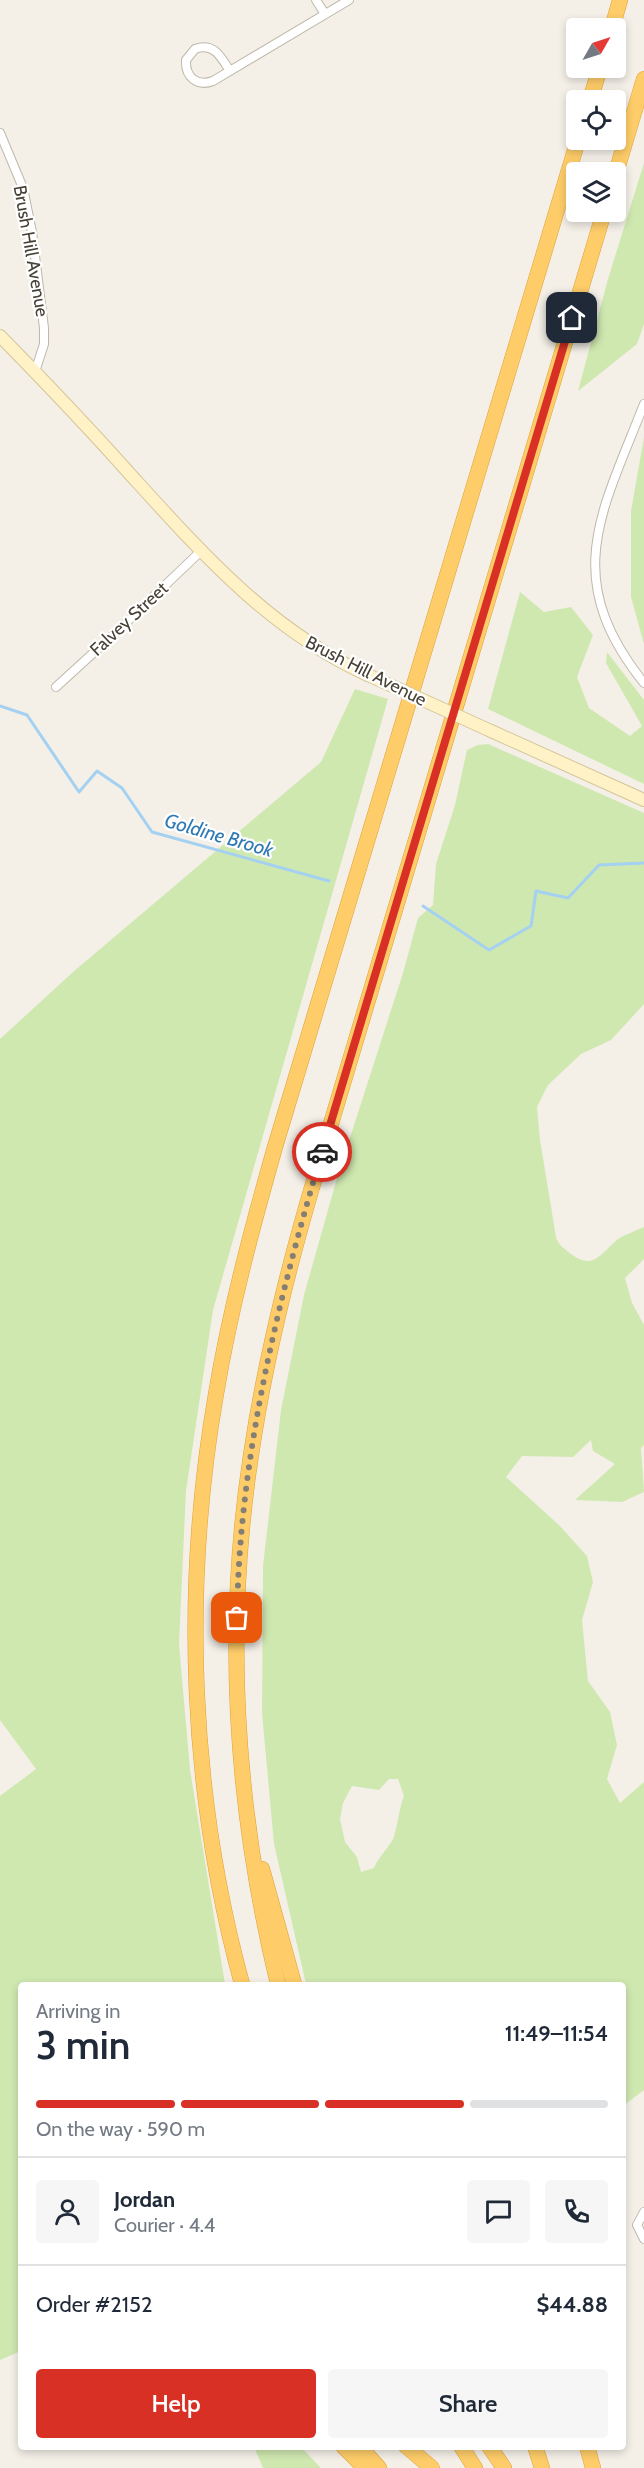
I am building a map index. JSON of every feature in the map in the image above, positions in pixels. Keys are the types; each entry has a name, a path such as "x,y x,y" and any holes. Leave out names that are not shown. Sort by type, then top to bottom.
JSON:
{"highway":[{"path":"615,18 620,0"},
{"path":"619,162 644,79"},
{"path":"241,1982 216,1863 206,1792 199,1720 196,1647 197,1574 202,1502 210,1430 223,1358 246,1252 275,1147 575,150"},
{"path":"278,1982 263,1920 246,1814 237,1708 237,1600 246,1492 269,1350 295,1247 335,1108 601,222"},
{"path":"246,1814 293,1982"},
{"path":"347,2450 365,2468"},
{"path":"363,2450 379,2468"},
{"path":"411,2450 432,2468"},
{"path":"463,2450 475,2468"},
{"path":"492,2450 504,2468"},
{"path":"536,2450 542,2468"},
{"path":"588,2450 592,2468"}],"street":[{"path":"316,0 325,14"},
{"path":"230,71 218,53 209,47 195,49 186,60 188,74 200,83 210,82 230,71 349,0"},
{"name":"Brush Hill Avenue","path":"0,133 22,188 33,243 44,328 44,344 35,372"},
{"name":"Brush Hill Avenue","path":"0,336 201,551 255,604 279,622 322,652 368,675 644,801"},
{"path":"644,404 612,480 604,507 597,540 595,571 598,601 609,630 624,657 644,683"},
{"name":"Falvey Street","path":"56,687 201,551"},
{"path":"644,2212 638,2219 637,2225 644,2240"}],"green space":[{"path":"644,163 644,324 637,344 578,391 608,279"},
{"path":"644,437 644,644 631,597 631,511"},
{"path":"520,592 544,612 571,607 593,635 577,677 589,708 630,736 642,726 606,663 607,652 644,700 644,784 488,709"},
{"path":"355,689 388,699 213,1310 186,1491 179,1644 190,1770 225,1982 18,1982 18,2352 0,2360 0,1796 36,1769 0,1720 0,1039 73,972 321,762"},
{"path":"488,744 644,813 644,1004 611,1040 581,1054 548,1085 537,1107 540,1140 556,1237 560,1245 579,1259 591,1260 597,1258 618,1239 644,1227 644,1259 625,1278 632,1303 644,1325 644,1445 641,1448 644,1492 622,1502 575,1500 615,1464 593,1451 591,1440 573,1457 522,1456 506,1477 560,1526 587,1556 593,1582 582,1620 588,1681 610,1712 617,1745 607,1779 620,1803 644,1782 644,2090 626,2104 626,1982 306,1982 274,1844 262,1713 263,1566 281,1410 304,1295 337,1178 403,973 418,918 433,905 436,864 455,805 467,750","holes":["389,1779 398,1779 404,1796 393,1839 374,1868 361,1872 357,1857 345,1842 340,1819 343,1803 352,1786 379,1790"]},
{"path":"255,2450 304,2450 321,2468 263,2468"}],"waterway":[{"name":"Goldine Brook","path":"0,706 27,715 79,792 97,771 122,788 152,832 329,881"},
{"name":"Goldine Brook","path":"423,906 489,950 531,926 536,891 568,898 599,865 644,863"}],"way so far":[{"path":"237,1618 239,1564 246,1492 259,1404 269,1350 286,1281 322,1152"}],"route":[{"path":"322,1152 572,318"}]}
